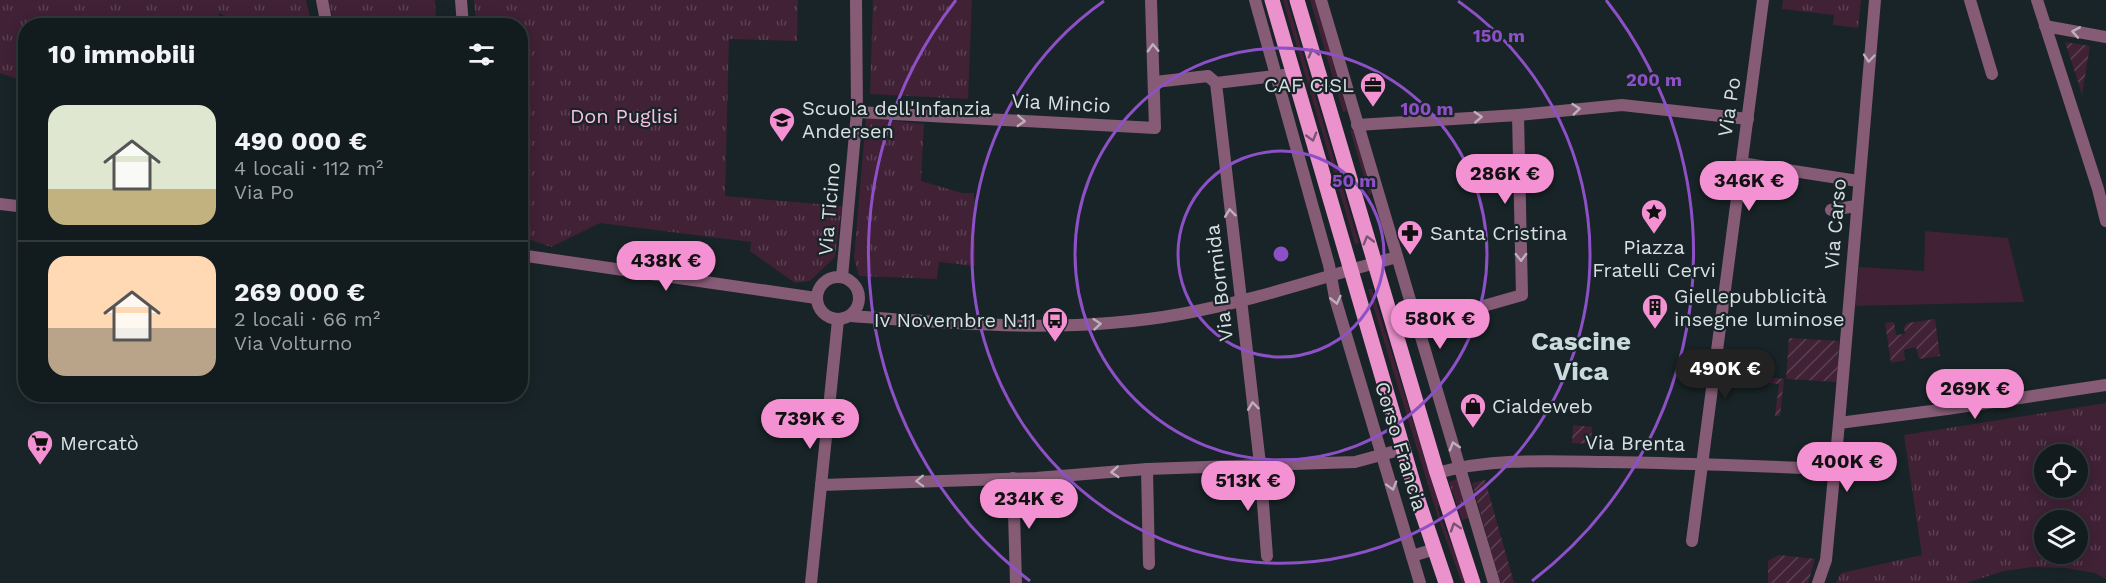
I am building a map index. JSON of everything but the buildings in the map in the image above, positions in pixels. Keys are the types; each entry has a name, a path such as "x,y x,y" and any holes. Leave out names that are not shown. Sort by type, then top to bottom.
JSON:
{"main road":[{"name":"Corso Francia","path":"1272,0 1403,449 1446,583"},
{"name":"Corso Francia","path":"1297,0 1437,473 1473,583"}],"street":[{"path":"322,0 325,18"},
{"path":"461,0 462,18"},
{"name":"Via Ticino","path":"843,277 857,112 856,0"},
{"path":"1151,0 1155,82 1208,76 1216,83 1294,75"},
{"name":"Corso Francia","path":"1255,0 1278,75 1332,275 1335,298 1420,583"},
{"path":"1321,0 1494,583"},
{"name":"Via Po","path":"1692,541 1763,0"},
{"name":"Via Carso","path":"1818,583 1826,560 1875,0"},
{"path":"1970,0 1992,74"},
{"path":"2037,0 2102,188 2106,221"},
{"path":"2045,26 2106,37"},
{"name":"Via Mincio","path":"857,112 1155,128 1155,82"},
{"name":"Via Bormida","path":"1216,83 1260,464 1267,556"},
{"path":"1335,126 1518,115 1622,105 1748,118"},
{"path":"1417,325 1522,295 1518,115"},
{"path":"1741,163 1858,181"},
{"path":"0,204 18,206"},
{"path":"1831,210 1856,207"},
{"path":"528,256 816,298"},
{"path":"811,583 821,484 844,318 858,304 858,290 849,280 843,277 824,281 816,298 820,310 825,315 844,318 990,326 1060,327 1180,314 1241,301 1397,257"},
{"path":"1839,423 2106,385"},
{"path":"821,484 1013,478 1260,464 1355,462 1403,449"},
{"name":"Via Brenta","path":"1437,473 1460,466 1533,460 1702,463 1834,469"},
{"path":"1147,469 1149,564"},
{"path":"1013,478 1016,583"},
{"path":"1412,556 1435,549"}],"green space":[{"path":"0,0 306,0 310,18 228,18 219,13 219,18 18,18 18,79 0,73"},
{"path":"328,0 435,0 436,18 333,18"},
{"name":"Don Puglisi","path":"474,0 798,0 797,41 729,39 725,196 842,206 835,257 810,281 795,283 750,251 751,242 600,223 551,247 528,239 528,18 475,18"},
{"path":"873,0 972,0 968,99 870,94"},
{"path":"1283,0 1287,0 1359,243 1355,244"},
{"path":"1310,0 1315,0 1347,111 1343,112"},
{"path":"1783,0 1861,0 1858,28 1833,25 1834,15 1782,9"},
{"path":"2065,42 2090,46 2082,94"},
{"path":"866,118 924,124 921,181 962,193 974,193 975,266 939,262 937,279 859,276 854,258"},
{"path":"1350,130 1354,131 1372,194 1369,195"},
{"path":"1925,231 2008,238 2024,302 1855,306 1859,267 1924,271"},
{"path":"1368,289 1372,289 1439,505 1441,518 1467,583 1462,583 1439,521"},
{"path":"1935,319 1940,356 1919,359 1916,347 1904,350 1905,360 1891,363 1885,323 1894,322 1896,335 1905,334 1904,327 1907,323"},
{"path":"1789,338 1839,341 1837,382 1786,379"},
{"path":"1728,373 1784,379 1780,416 1775,416 1779,384 1728,379"},
{"path":"2106,403 2106,579 2095,573 2066,568 2032,567 2004,571 1966,583 1836,583 1841,573 1922,555 1904,435"},
{"path":"1573,425 1592,427 1591,444 1572,443"},
{"path":"1462,477 1473,517 1462,520 1449,482"},
{"path":"1485,480 1514,583 1500,583 1472,483"},
{"path":"1779,555 1815,559 1808,583 1768,583 1768,561"}],"place":[{"name":"CAF CISL","path":"1373,108"},
{"name":"Scuola dell'Infanzia Andersen","path":"782,143"},
{"name":"Piazza Fratelli Cervi","path":"1654,235"},
{"name":"Santa Cristina","path":"1410,256"},
{"name":"Giellepubblicità insegne luminose","path":"1655,330"},
{"name":"Iv Novembre N.11","path":"1055,343"},
{"name":"Cialdeweb","path":"1473,429"},
{"name":"Mercatò","path":"40,466"}],"district":[{"name":"Cascine Vica","path":"1581,356"}]}
